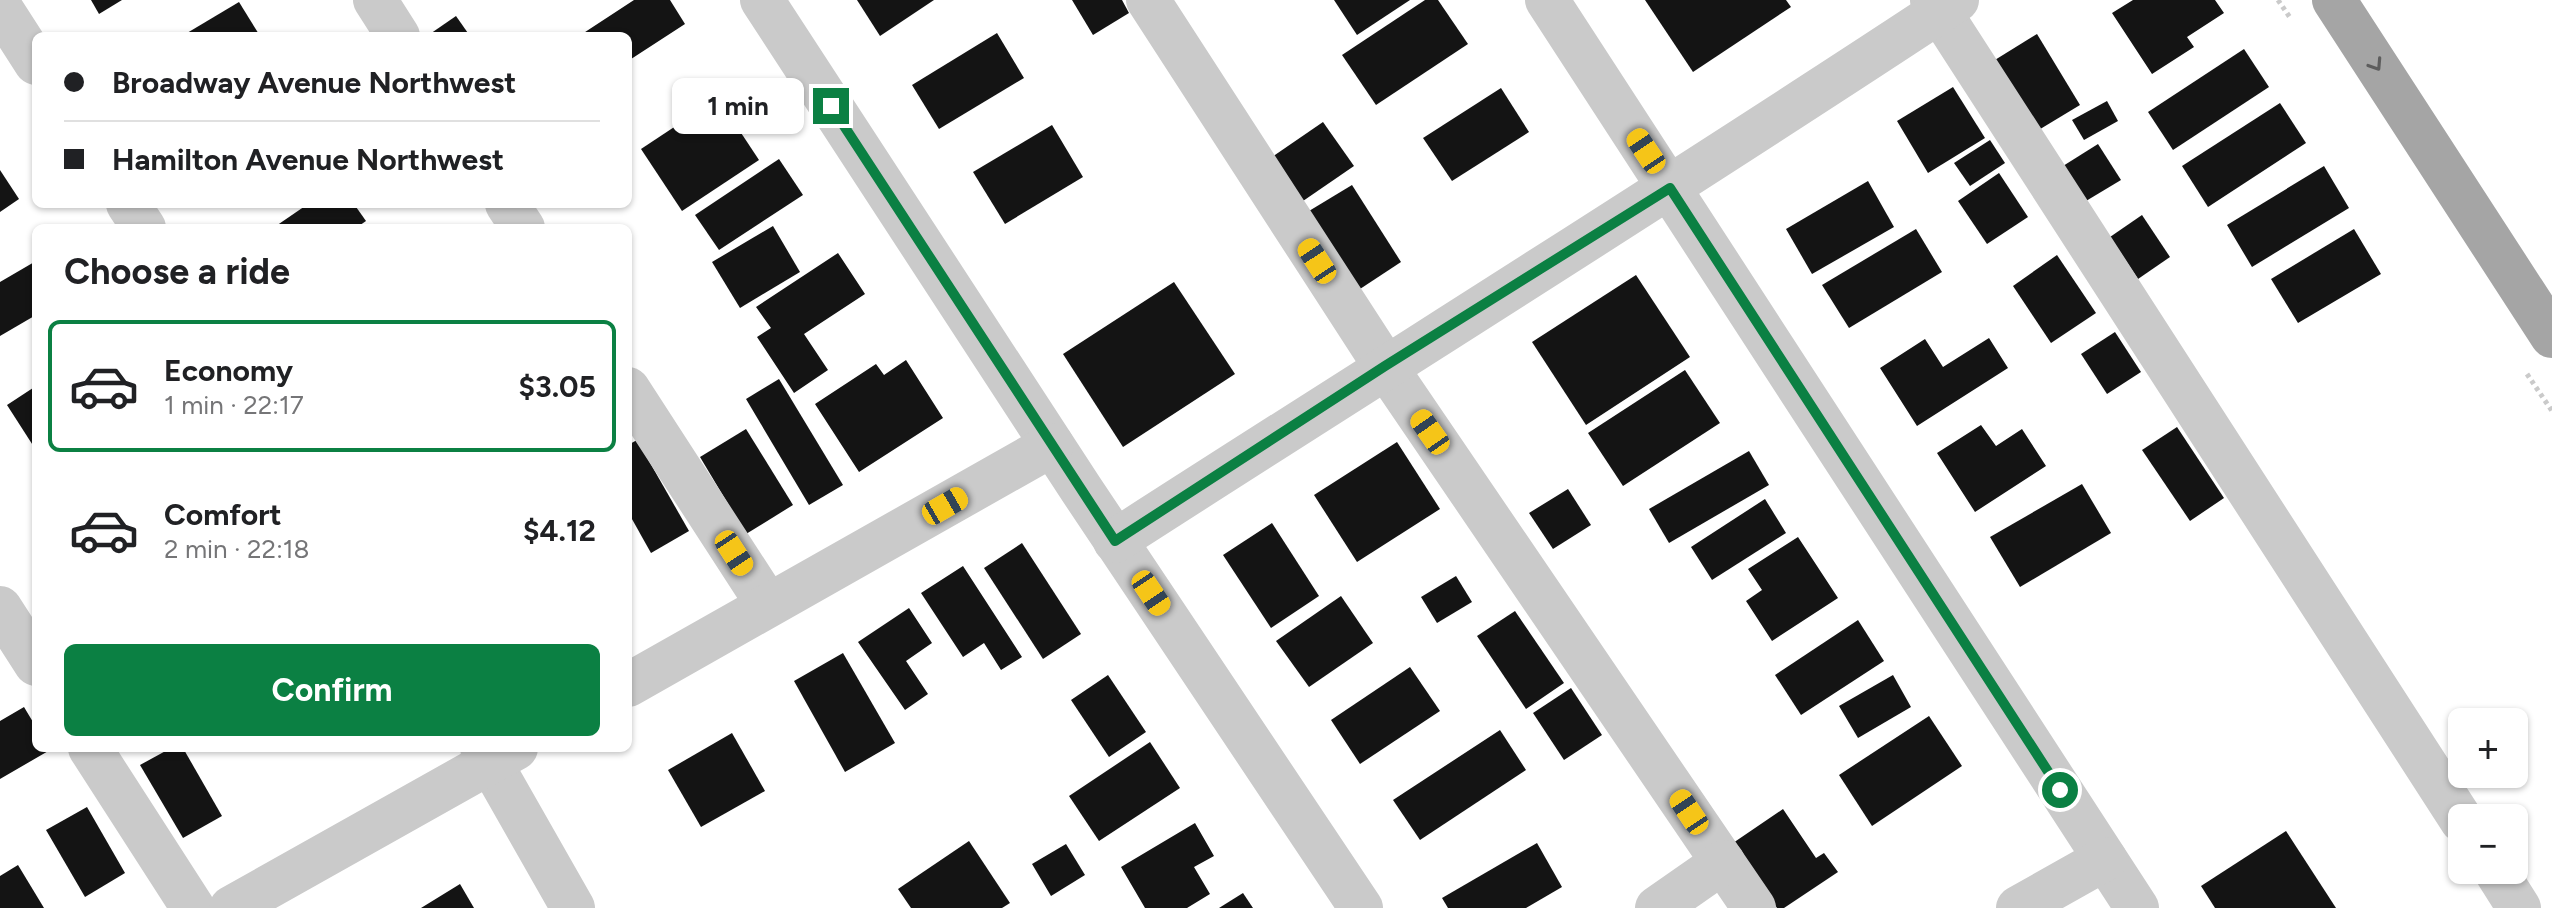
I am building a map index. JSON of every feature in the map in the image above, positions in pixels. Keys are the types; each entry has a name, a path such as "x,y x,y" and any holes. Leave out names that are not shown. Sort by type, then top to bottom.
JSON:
{"main road":[{"path":"2334,0 2552,336"}],"street":[{"path":"375,0 395,32"},
{"path":"762,0 1115,541 1361,908"},
{"path":"1148,0 1385,366 1754,908"},
{"path":"1547,0 2137,908"},
{"path":"1115,541 1385,366 1670,188 1943,4 2451,804"},
{"path":"0,7 32,57"},
{"path":"632,395 768,605"},
{"path":"632,683 1052,445"},
{"path":"0,608 32,658"},
{"path":"93,752 193,908"},
{"path":"231,908 496,753 573,908"},
{"path":"2018,908 2105,859"},
{"path":"1657,908 1723,862"},
{"path":"2504,884 2519,908"}],"building":[{"path":"91,0 122,0 99,14"},
{"path":"634,0 670,0 685,24 632,58 632,32 585,32"},
{"path":"857,0 934,0 880,36"},
{"path":"1072,0 1122,0 1129,13 1093,35"},
{"path":"1334,0 1410,0 1357,35"},
{"path":"1425,0 1438,0 1468,44 1376,105 1342,55"},
{"path":"1645,0 1786,0 1791,7 1693,72"},
{"path":"2133,0 2215,0 2224,13 2187,37 2194,47 2152,74 2112,13"},
{"path":"239,2 258,32 189,32"},
{"path":"456,16 467,32 433,32"},
{"path":"997,33 1024,78 939,129 912,85"},
{"path":"2037,34 2080,105 2032,134 1990,63"},
{"path":"2244,49 2269,87 2173,150 2148,112"},
{"path":"1953,87 1985,138 1928,173 1897,121"},
{"path":"1501,88 1529,132 1452,181 1423,138"},
{"path":"718,98 759,160 682,211 641,149"},
{"path":"2107,101 2118,121 2084,140 2072,120"},
{"path":"2280,103 2306,143 2208,207 2182,166"},
{"path":"1323,122 1354,166 1303,201 1272,157"},
{"path":"1052,125 1083,177 1005,224 973,172"},
{"path":"1990,140 2005,163 1970,186 1954,163"},
{"path":"2098,144 2121,180 2086,201 2063,166"},
{"path":"779,159 803,195 719,250 695,215"},
{"path":"2324,166 2349,208 2252,267 2227,225"},
{"path":"0,170 19,199 0,212"},
{"path":"1999,173 2028,217 1987,244 1958,201"},
{"path":"1868,181 1894,227 1812,274 1786,229"},
{"path":"1352,185 1401,262 1360,289 1309,211"},
{"path":"302,208 357,208 366,221 362,224 279,224"},
{"path":"2142,215 2170,257 2138,279 2110,237"},
{"path":"773,226 800,272 740,308 712,262"},
{"path":"1916,229 1942,272 1849,328 1822,285"},
{"path":"2354,229 2381,274 2298,323 2271,279"},
{"path":"838,253 865,294 804,334 828,370 794,393 757,337 771,328 756,307"},
{"path":"2057,255 2096,313 2051,343 2013,286"},
{"path":"32,263 32,317 0,336 0,282"},
{"path":"1636,275 1690,357 1586,425 1532,342"},
{"path":"1174,282 1235,374 1123,447 1063,354"},
{"path":"2115,332 2141,372 2107,394 2081,354"},
{"path":"1989,338 2008,368 1917,426 1880,368 1925,339 1943,367"},
{"path":"906,360 943,418 859,472 815,404 876,364 884,375"},
{"path":"1685,370 1720,423 1623,486 1588,433"},
{"path":"779,379 843,485 809,505 746,399"},
{"path":"32,389 32,444 7,405"},
{"path":"1981,425 1996,446 2022,429 2046,466 1975,512 1937,453"},
{"path":"2177,427 2224,498 2190,521 2142,450"},
{"path":"746,429 793,505 746,534 700,457"},
{"path":"637,440 689,531 651,553 632,519 632,443"},
{"path":"1397,442 1440,509 1357,562 1314,495"},
{"path":"1749,451 1769,485 1669,543 1649,509"},
{"path":"2082,484 2111,533 2020,587 1990,537"},
{"path":"1568,489 1591,525 1553,549 1529,513"},
{"path":"1765,499 1786,533 1712,580 1691,547"},
{"path":"1272,523 1319,596 1271,628 1223,555"},
{"path":"1798,537 1838,598 1772,641 1746,601 1762,590 1748,569"},
{"path":"1022,543 1081,634 1043,659 984,568"},
{"path":"963,566 1022,657 1001,670 984,643 963,657 921,593"},
{"path":"1456,576 1472,602 1437,623 1421,597"},
{"path":"1341,596 1373,643 1309,687 1276,641"},
{"path":"909,608 932,643 906,661 928,694 905,710 858,642"},
{"path":"1515,611 1564,683 1526,709 1477,636"},
{"path":"1858,620 1884,661 1801,715 1775,675"},
{"path":"843,653 895,743 845,772 794,681"},
{"path":"1410,667 1440,711 1360,764 1331,720"},
{"path":"1108,675 1146,732 1109,757 1071,700"},
{"path":"1893,675 1911,707 1858,738 1839,706"},
{"path":"1571,688 1602,735 1564,760 1533,713"},
{"path":"24,707 32,720 32,752 47,752 0,779 0,721"},
{"path":"1929,716 1962,766 1872,826 1839,775"},
{"path":"1500,730 1526,770 1420,840 1393,800"},
{"path":"732,733 765,791 701,827 668,770"},
{"path":"1150,742 1180,788 1099,841 1069,796"},
{"path":"164,752 185,752 222,816 183,838 140,765"},
{"path":"87,807 125,873 85,897 46,830"},
{"path":"1783,809 1816,858 1824,853 1838,872 1784,908 1777,908 1733,843"},
{"path":"1195,823 1214,856 1194,867 1210,894 1187,908 1145,908 1121,867"},
{"path":"2286,831 2336,908 2215,908 2201,886"},
{"path":"969,841 1010,903 1002,908 911,908 898,889"},
{"path":"1537,843 1562,887 1526,908 1448,908 1442,898"},
{"path":"1066,844 1085,875 1051,896 1032,864"},
{"path":"18,865 44,908 0,908 0,876"},
{"path":"460,884 474,908 421,908"},
{"path":"1243,893 1253,908 1219,908"}],"route":[{"path":"831,106 1115,541 1385,366 1670,188 2060,790"}]}
